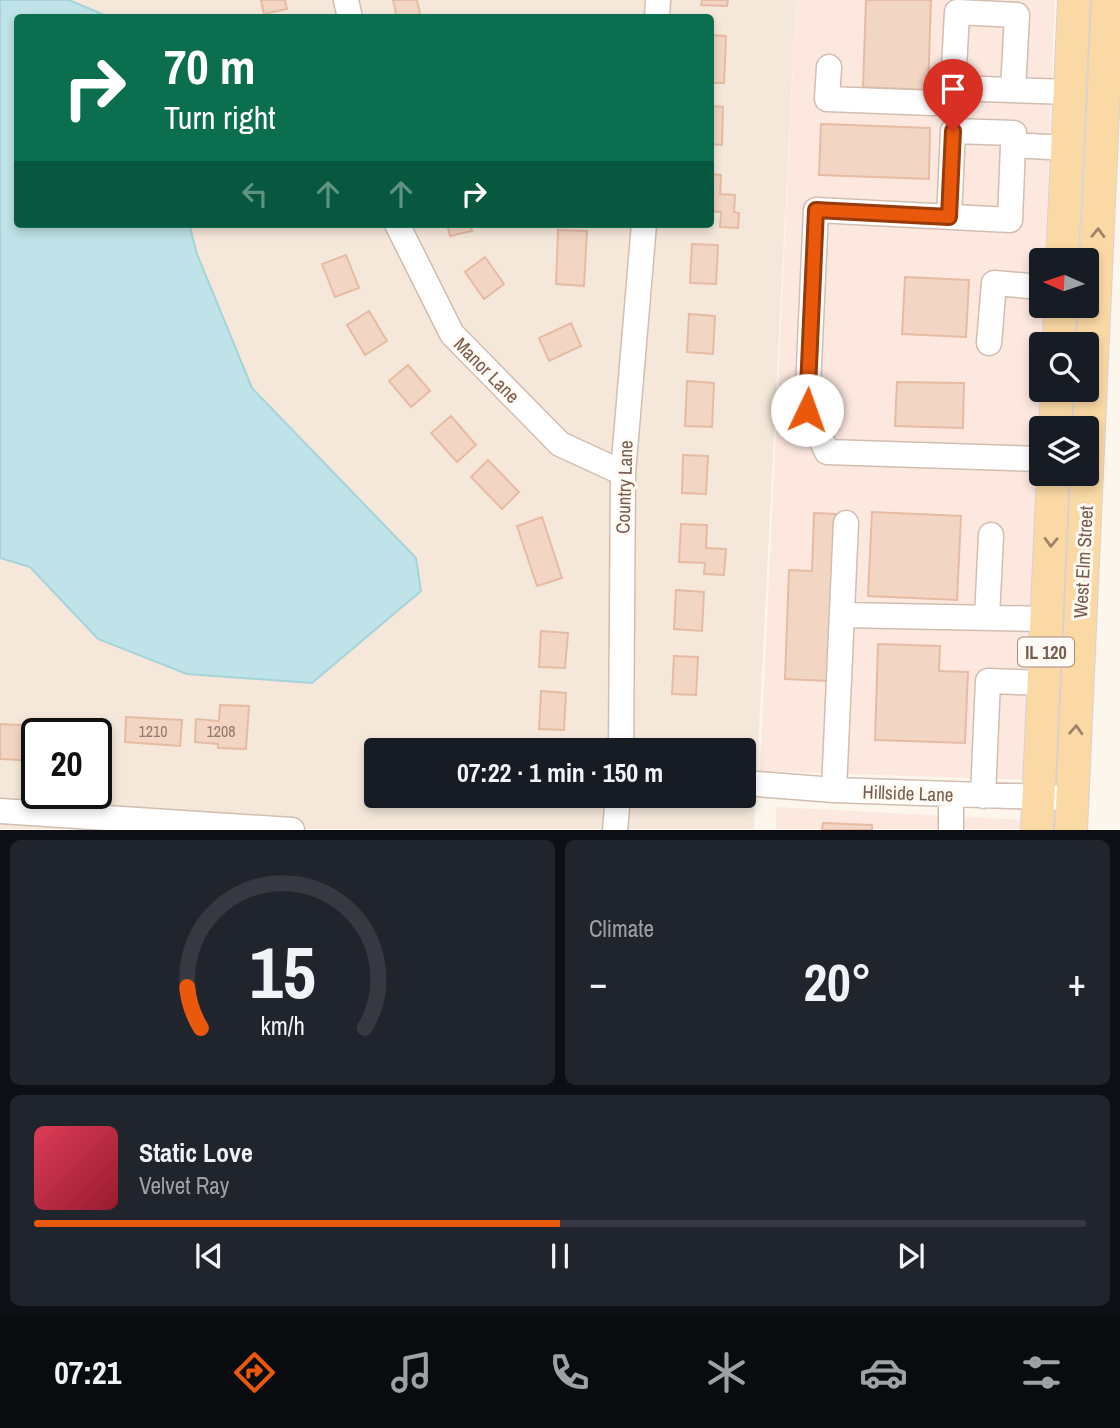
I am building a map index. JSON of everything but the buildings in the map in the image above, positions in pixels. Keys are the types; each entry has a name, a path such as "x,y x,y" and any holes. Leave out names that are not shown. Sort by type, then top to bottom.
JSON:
{"main road":[{"path":"1063,248 1074,0"},
{"name":"West Elm Street","path":"1071,830 1108,0"},
{"name":"West Elm Street","path":"1037,830 1054,486"}],"street":[{"path":"953,89 957,12 1017,15 1013,90"},
{"path":"829,67 827,99 933,103 953,89 1069,92"},
{"path":"949,217 953,131 1014,134 1010,220 949,217 816,210 807,410 827,452 1029,459"},
{"path":"1013,145 1067,148"},
{"name":"Manor Lane","path":"399,228 452,334 560,444 623,473"},
{"name":"Country Lane","path":"621,738 623,473 644,228"},
{"path":"989,343 994,283 1029,286"},
{"path":"834,790 844,615 846,523"},
{"path":"987,618 991,536"},
{"path":"844,615 1048,619"},
{"path":"983,796 988,681 1044,683"},
{"name":"Hillside Lane","path":"756,784 834,790 1072,798"},
{"path":"951,794 951,830"},
{"path":"615,830 617,808"},
{"path":"0,811 292,830"}],"shaded area":[{"path":"0,0 796,0 756,790 756,738 364,738 364,808 755,808 754,829 0,829"},
{"path":"796,0 1055,0 1045,248 1029,248 1029,318 1044,318 1043,332 1029,332 1029,402 1040,402 1040,416 1029,416 1029,486 1037,486 1026,780 760,771"},
{"path":"776,807 1021,820 1021,829 776,829"}],"water":[{"path":"0,0 69,0 102,14 14,14 14,228 190,228 197,254 252,388 416,558 421,591 312,683 187,674 98,639 30,567 0,558"}],"route":[{"path":"807,410 816,210 949,217 953,131"}]}
